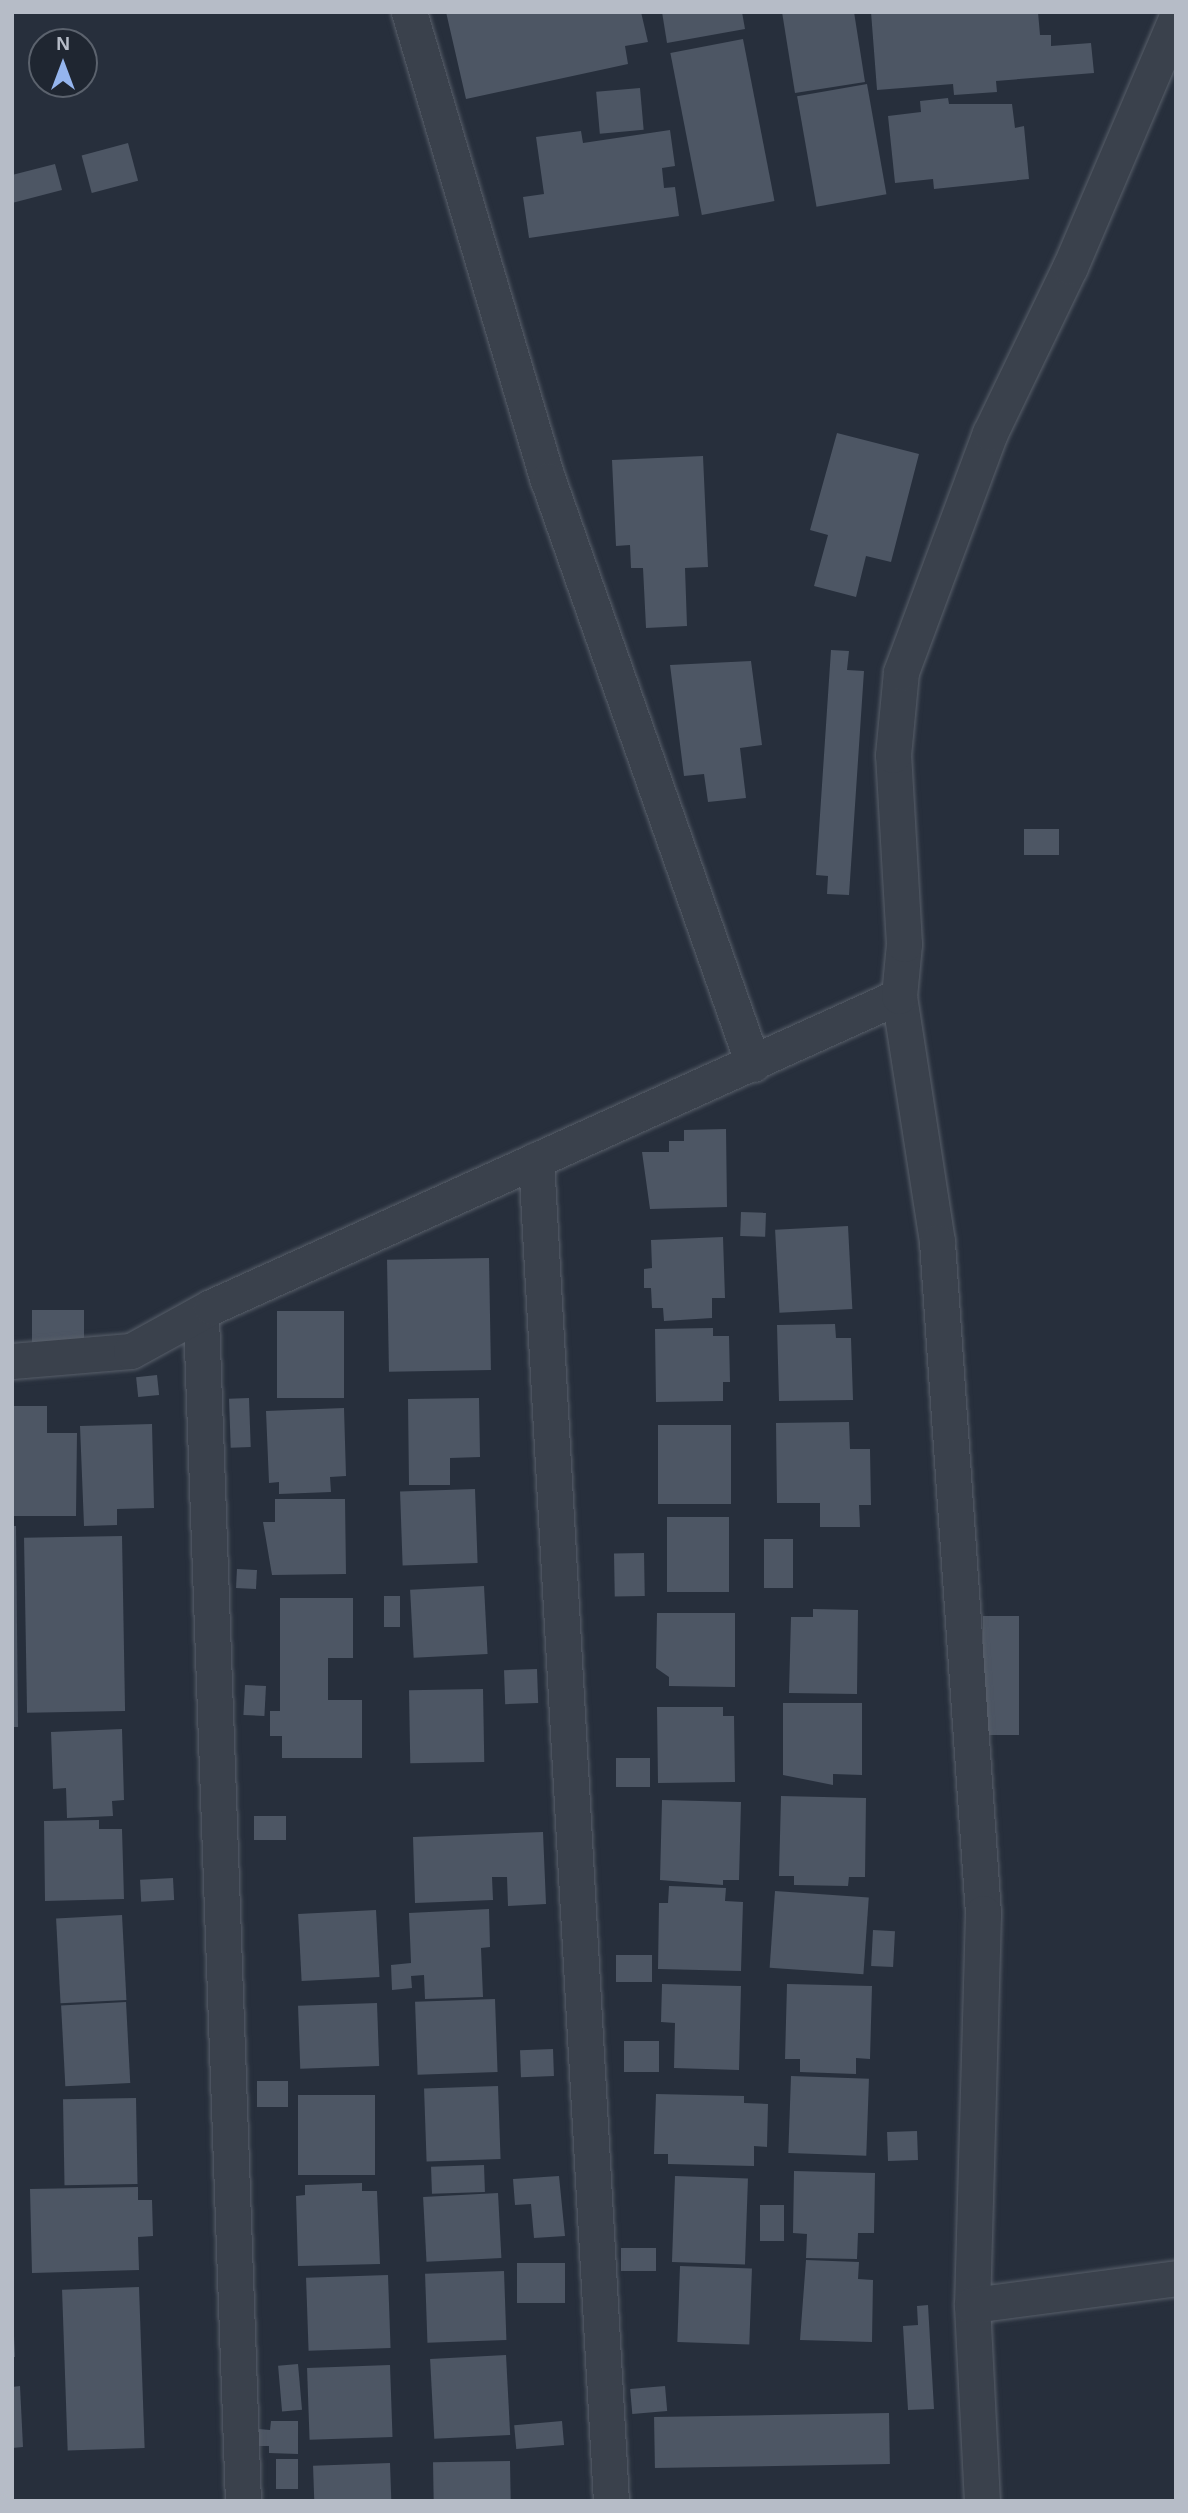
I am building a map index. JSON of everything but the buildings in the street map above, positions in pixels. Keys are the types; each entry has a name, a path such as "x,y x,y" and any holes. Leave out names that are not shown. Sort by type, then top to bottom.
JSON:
{"street":[{"path":"409,12 548,480 753,1064"},
{"path":"982,2501 972,2305 982,1913 937,1242 899,996 904,944 893,755 901,672 990,433 1070,267 1176,19"},
{"path":"12,1361 131,1351 536,1160 899,996"},
{"path":"536,1160 611,2501"},
{"path":"201,1317 243,2501"},
{"path":"972,2305 1176,2278"}]}
